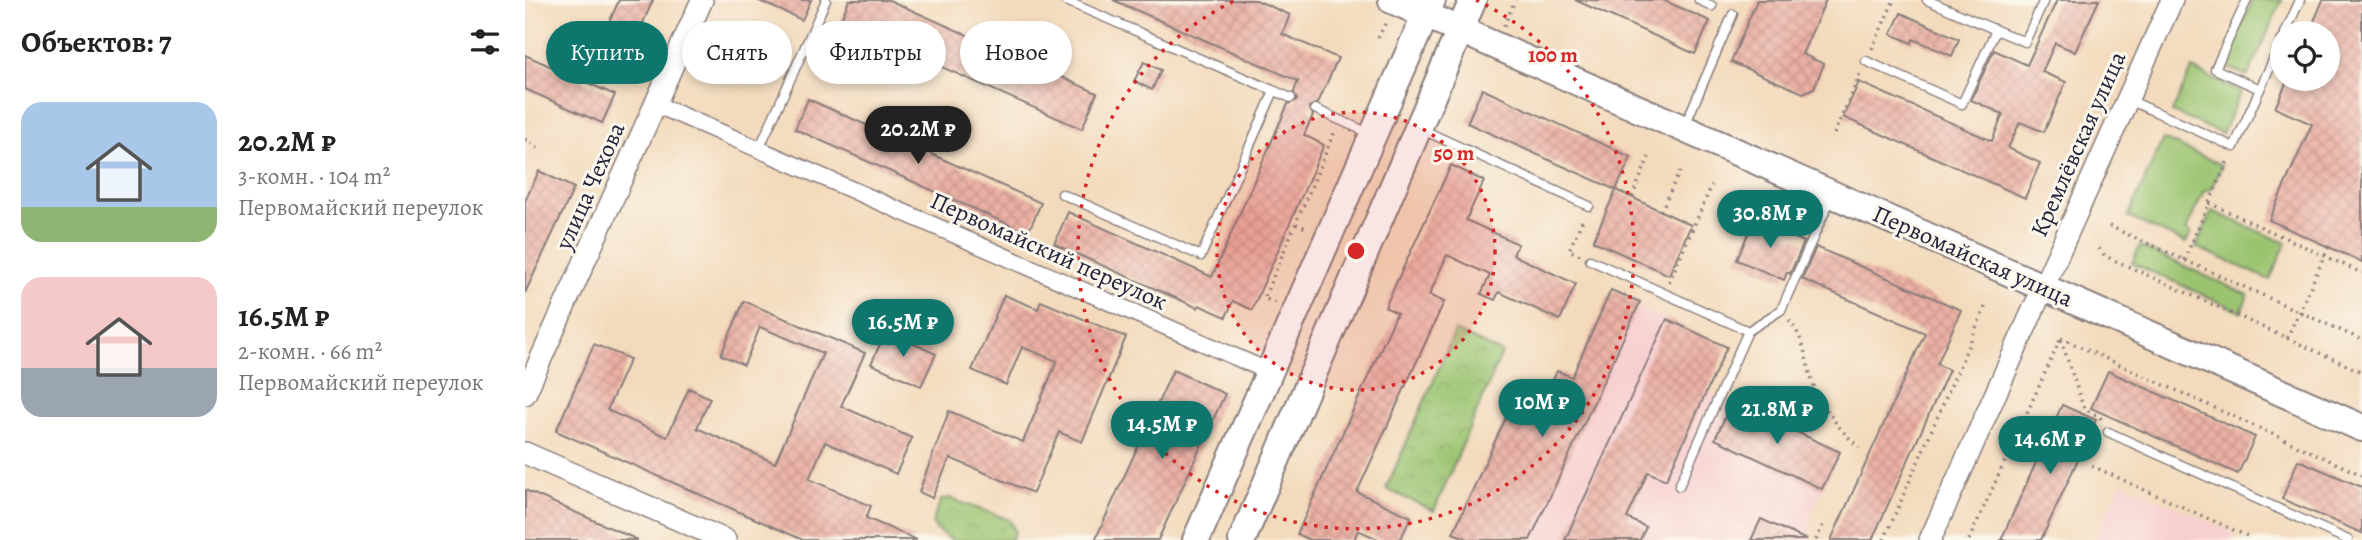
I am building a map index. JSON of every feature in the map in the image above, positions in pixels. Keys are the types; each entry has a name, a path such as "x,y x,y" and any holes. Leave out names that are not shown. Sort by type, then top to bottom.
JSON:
{"main road":[{"path":"1242,540 1473,0"},
{"path":"1196,540 1429,7"},
{"name":"Первомайская улица","path":"1389,11 1429,7 1461,29 2362,428"}],"street":[{"name":"улица Чехова","path":"525,394 702,0"},
{"name":"Кремлёвская улица","path":"1930,540 2172,0"},
{"name":"Первомайский переулок","path":"655,104 1270,372"},
{"path":"525,453 725,540"}],"lane":[{"path":"759,149 826,0"},
{"path":"1064,0 1291,98"},
{"path":"1699,0 1712,6"},
{"path":"1927,0 2025,42 2044,0"},
{"path":"2247,0 2215,69 2260,89"},
{"path":"2290,21 2300,0"},
{"path":"1683,127 1733,14"},
{"path":"1866,61 1962,104 1996,30"},
{"path":"2127,99 2234,147 2270,67"},
{"path":"1062,194 1201,256 1273,91"},
{"path":"1315,109 1374,135"},
{"path":"1418,128 1589,206"},
{"path":"1679,486 1748,331 1781,310 1833,194"},
{"path":"1590,260 1748,331"},
{"path":"2108,432 2348,540"}],"path":[{"path":"1504,26 1515,0"},
{"path":"1378,38 1389,11"},
{"path":"1275,303 1264,298 1339,120"},
{"path":"525,139 539,149"},
{"path":"2184,260 2234,147"},
{"path":"1632,198 1649,157"},
{"path":"1661,211 1680,171"},
{"path":"1664,293 1712,185"},
{"path":"2209,204 2362,272"},
{"path":"1589,206 1569,250 1590,260"},
{"path":"1296,224 1308,229"},
{"path":"2109,226 2362,340"},
{"path":"2287,338 2331,242"},
{"path":"2099,248 2105,256 2362,372"},
{"path":"1884,540 1986,305"},
{"path":"1781,310 1801,334 1814,386 1841,432 1859,447"},
{"path":"2061,338 2084,409 2100,417 2108,432"},
{"path":"2061,338 2362,474"},
{"path":"1969,540 2061,338"},
{"path":"2092,466 2247,536"},
{"path":"1816,540 1824,523"}],"shaded area":[{"path":"1611,290 1640,302 1638,307 1727,347 1707,391 1840,452 1811,515 1809,540 1470,540 1453,533 1517,393 1542,404 1557,371 1572,377"},
{"path":"2122,482 2235,534 2232,540 2095,540"}],"green space":[{"path":"2253,0 2282,0 2273,21 2270,21 2270,27 2248,76 2223,66"},
{"path":"2192,69 2241,92 2222,134 2172,112"},
{"path":"2163,139 2222,165 2211,189 2204,191 2186,230 2191,233 2186,243 2128,217"},
{"path":"2212,211 2286,243 2270,280 2196,247"},
{"path":"2140,246 2248,295 2241,312 2132,263"},
{"path":"1455,331 1502,353 1434,511 1386,489"},
{"path":"949,498 1010,520 1015,531 1011,540 952,540 937,530 932,523 941,500"}],"building":[{"path":"619,0 653,0 644,21 610,21"},
{"path":"757,0 811,0 802,20"},
{"path":"849,0 889,0 936,21 840,21"},
{"path":"1113,0 1256,0 1290,15 1282,34 1338,58 1318,103 1309,107 1313,115 1304,135 1324,145 1252,310 1233,301 1226,317 1199,305 1198,308 1054,244 1068,212 1212,277 1288,104 1297,100 1294,92 1298,81"},
{"path":"1575,0 1663,0 1710,21 1695,54"},
{"path":"1757,0 1826,0 1802,54 1824,64 1814,88 1803,93 1731,62"},
{"path":"2057,0 2099,0 2075,52 2055,43 2042,72 2066,82 2044,132 2020,122 2008,148 2040,163 2025,198 1843,117 1859,82 1992,141 2003,114 1971,100 1994,50 2027,65"},
{"path":"2323,0 2362,0 2362,262 2269,220 2312,124 2275,108 2283,91 2340,91 2340,21 2314,21"},
{"path":"1901,13 1959,39 1952,56 1913,39 1912,43 1891,34"},
{"path":"946,25 960,32 960,75 946,69"},
{"path":"525,55 546,64 546,84 590,84 615,95 602,123 525,89"},
{"path":"1144,62 1161,70 1152,90 1134,81"},
{"path":"1072,82 1097,93 1082,129 980,84 1072,84"},
{"path":"1482,89 1631,157 1616,190 1467,123"},
{"path":"808,99 1041,203 1028,233 795,129"},
{"path":"1451,165 1484,181 1466,220 1518,244 1513,255 1576,284 1560,320 1499,292 1495,300 1481,294 1490,275 1447,255 1429,295 1444,302 1357,492 1411,517 1400,540 1380,540 1358,530 1354,540 1310,540 1297,534 1397,313 1385,307"},
{"path":"539,171 574,188 525,293 525,201"},
{"path":"1616,190 1691,225 1669,275 1593,241"},
{"path":"1754,219 1804,242 1790,274 1787,272 1784,280 1737,260"},
{"path":"1816,247 1961,310 1937,364 1949,370 1872,540 1831,540 1925,333 1802,279"},
{"path":"1611,290 1640,302 1530,540 1470,540 1453,533 1517,393 1542,404 1557,371 1572,377"},
{"path":"1004,295 1038,309 1041,301 1126,337 1082,442 1059,432 1033,493 950,458 932,498 919,492 949,411 1023,442 1057,361 1022,347 1006,385 972,370"},
{"path":"744,301 865,353 841,406 912,438 896,474 825,442 809,479 871,506 866,518 917,540 803,540 556,431 594,344 630,359 607,410 667,437 689,388 710,398 697,428 775,463 823,353 760,327 744,365 721,355"},
{"path":"1667,319 1727,347 1666,480 1648,472 1627,518 1646,527 1640,540 1565,540"},
{"path":"886,331 936,354 921,386 871,364"},
{"path":"1173,370 1225,394 1158,540 1095,540"},
{"path":"2108,371 2255,437 2238,474 2091,408"},
{"path":"1732,402 1840,452 1822,489 1715,439"},
{"path":"2062,405 2096,420 2041,540 2001,540"},
{"path":"2298,460 2362,487 2362,533 2282,499"},
{"path":"525,490 638,540 525,540"},
{"path":"1761,519 1807,540 1751,540"}]}
